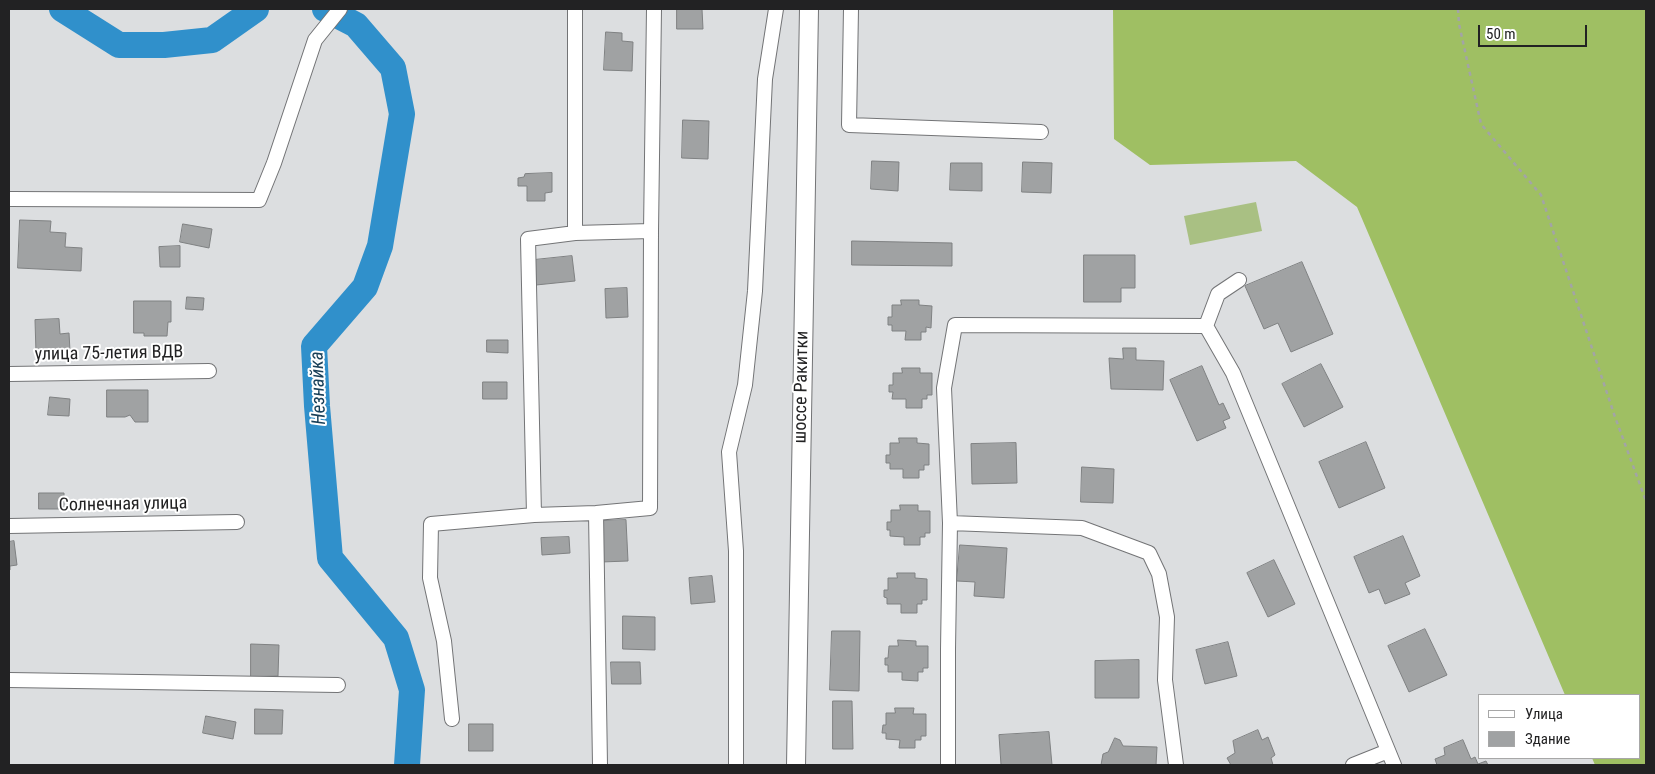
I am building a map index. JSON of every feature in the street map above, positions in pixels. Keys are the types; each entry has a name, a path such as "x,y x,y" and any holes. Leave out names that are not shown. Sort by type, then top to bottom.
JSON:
{"main road":[{"name":"шоссе Ракитки","path":"796,765 809,9"}],"street":[{"path":"9,199 259,200 274,163 314,40 340,9"},
{"path":"575,9 575,234"},
{"path":"452,719 444,641 430,578 431,524 650,508 650,230 654,9"},
{"path":"736,765 736,551 729,452 745,384 755,291 765,79 776,9"},
{"path":"851,9 849,125 1041,132"},
{"path":"534,515 528,239 575,234 650,230"},
{"path":"1206,326 1218,294 1239,280"},
{"path":"948,765 950,522 944,388 955,325 1206,326"},
{"path":"1206,326 1233,373 1394,765"},
{"name":"улица 75-летия ВДВ","path":"9,374 209,371"},
{"path":"596,513 600,765"},
{"name":"Солнечная улица","path":"9,526 238,522"},
{"path":"950,522 1082,528 1149,553 1159,574 1167,617 1165,680 1176,765"},
{"path":"9,680 338,685"},
{"path":"1353,765 1388,751"}],"path":[{"path":"1458,9 1459,24 1481,124 1541,195 1615,417 1646,501"}],"green space":[{"path":"1113,9 1646,9 1646,765 1595,765 1592,759 1640,759 1640,694 1565,694 1357,207 1296,161 1150,165 1114,139"},
{"path":"1256,202 1262,231 1190,245 1184,216"}],"building":[{"path":"677,9 702,9 703,29 677,29"},
{"path":"606,32 622,33 622,41 633,42 632,71 604,70"},
{"path":"683,120 709,121 708,159 682,158"},
{"path":"872,161 899,162 898,191 871,189"},
{"path":"1023,162 1052,163 1051,193 1022,192"},
{"path":"951,163 982,163 982,191 950,190"},
{"path":"552,173 552,192 545,193 545,201 527,201 527,186 518,186 518,178 524,177 525,174"},
{"path":"20,220 51,221 50,232 66,233 65,247 82,248 81,271 18,268"},
{"path":"183,224 212,229 209,248 180,242"},
{"path":"852,241 952,243 952,266 852,265"},
{"path":"180,246 180,267 160,267 159,247"},
{"path":"1084,255 1135,255 1135,288 1121,288 1121,302 1084,302"},
{"path":"572,256 575,281 536,285 534,260"},
{"path":"1302,262 1333,334 1291,352 1278,323 1264,329 1245,286"},
{"path":"627,288 628,317 606,318 605,289"},
{"path":"187,297 204,298 203,310 186,309"},
{"path":"901,300 919,300 919,305 932,306 931,328 926,327 926,332 921,332 921,340 905,340 906,331 892,331 892,325 888,325 888,317 892,317 892,305 901,305"},
{"path":"134,301 171,301 171,322 168,322 167,336 144,336 144,333 134,333"},
{"path":"59,319 60,334 69,333 70,351 36,353 35,320"},
{"path":"487,340 508,340 508,353 487,352"},
{"path":"1123,348 1136,348 1136,360 1164,361 1163,390 1111,389 1109,358 1123,359"},
{"path":"1321,364 1343,407 1304,427 1282,384"},
{"path":"1202,366 1219,405 1223,403 1230,418 1223,421 1226,428 1197,441 1170,380"},
{"path":"902,368 920,368 920,373 932,373 932,395 927,395 927,399 922,399 922,408 906,408 906,399 892,399 893,392 889,392 889,385 893,385 893,373 902,373"},
{"path":"483,382 507,382 507,399 483,399"},
{"path":"107,390 148,390 148,422 135,422 130,415 125,417 107,417"},
{"path":"50,397 70,399 69,416 48,415"},
{"path":"899,438 917,438 917,443 929,444 929,465 924,465 924,470 919,470 919,478 903,478 903,469 890,469 890,463 886,463 886,455 890,455 890,443 899,443"},
{"path":"1366,442 1385,488 1339,508 1319,462"},
{"path":"1016,443 1017,483 972,484 971,444"},
{"path":"1082,467 1114,469 1113,503 1081,502"},
{"path":"39,493 64,493 64,509 39,509"},
{"path":"900,505 918,505 918,511 930,511 930,533 925,533 925,537 920,537 920,545 904,545 904,537 890,536 890,530 887,530 887,522 891,522 891,510 900,510"},
{"path":"626,520 628,561 601,562 600,521"},
{"path":"1403,536 1420,576 1405,583 1410,594 1385,604 1379,589 1369,593 1354,557"},
{"path":"569,537 570,553 542,555 541,538"},
{"path":"14,541 17,565 10,566 9,571 9,542"},
{"path":"960,545 1007,548 1004,598 974,596 975,582 957,581"},
{"path":"1274,560 1295,604 1268,617 1247,573"},
{"path":"897,573 915,573 915,578 927,579 927,600 922,600 922,604 917,604 917,613 901,613 901,604 887,604 884,590 888,590 888,578 897,578"},
{"path":"712,576 715,602 691,604 689,578"},
{"path":"623,616 655,617 655,650 623,649"},
{"path":"1425,629 1447,675 1409,692 1388,646"},
{"path":"832,631 860,631 859,691 830,690"},
{"path":"898,640 916,641 916,646 928,646 928,668 923,668 923,672 918,672 918,681 902,680 902,672 888,672 885,658 888,658 889,646 898,646"},
{"path":"1228,642 1237,676 1205,684 1196,650"},
{"path":"251,644 279,645 278,676 251,677"},
{"path":"1139,660 1139,698 1095,698 1095,661"},
{"path":"611,662 640,662 641,684 612,684"},
{"path":"833,701 852,701 853,749 833,749"},
{"path":"895,708 914,708 913,714 926,714 926,736 921,736 921,740 915,740 915,748 899,748 900,740 886,739 886,733 882,733 883,725 886,725 886,713 895,713"},
{"path":"255,709 283,710 282,734 255,734"},
{"path":"206,716 236,722 233,739 203,733"},
{"path":"469,724 493,724 493,751 469,751"},
{"path":"1258,730 1262,740 1268,737 1275,755 1271,758 1273,765 1231,765 1227,758 1235,753 1233,741"},
{"path":"1049,732 1052,765 1001,765 999,735"},
{"path":"1115,738 1120,740 1123,746 1157,747 1156,765 1101,765 1103,754 1108,752"},
{"path":"1463,740 1471,759 1475,757 1478,764 1486,761 1488,765 1437,765 1435,759 1445,755 1444,748"}],"waterway":[{"name":"Незнайка","path":"62,9 119,45 164,45 212,40 256,9"},
{"name":"Незнайка","path":"325,9 356,25 393,68 402,114 380,246 365,287 314,346 317,406 330,558 396,638 412,690 407,765"}]}
